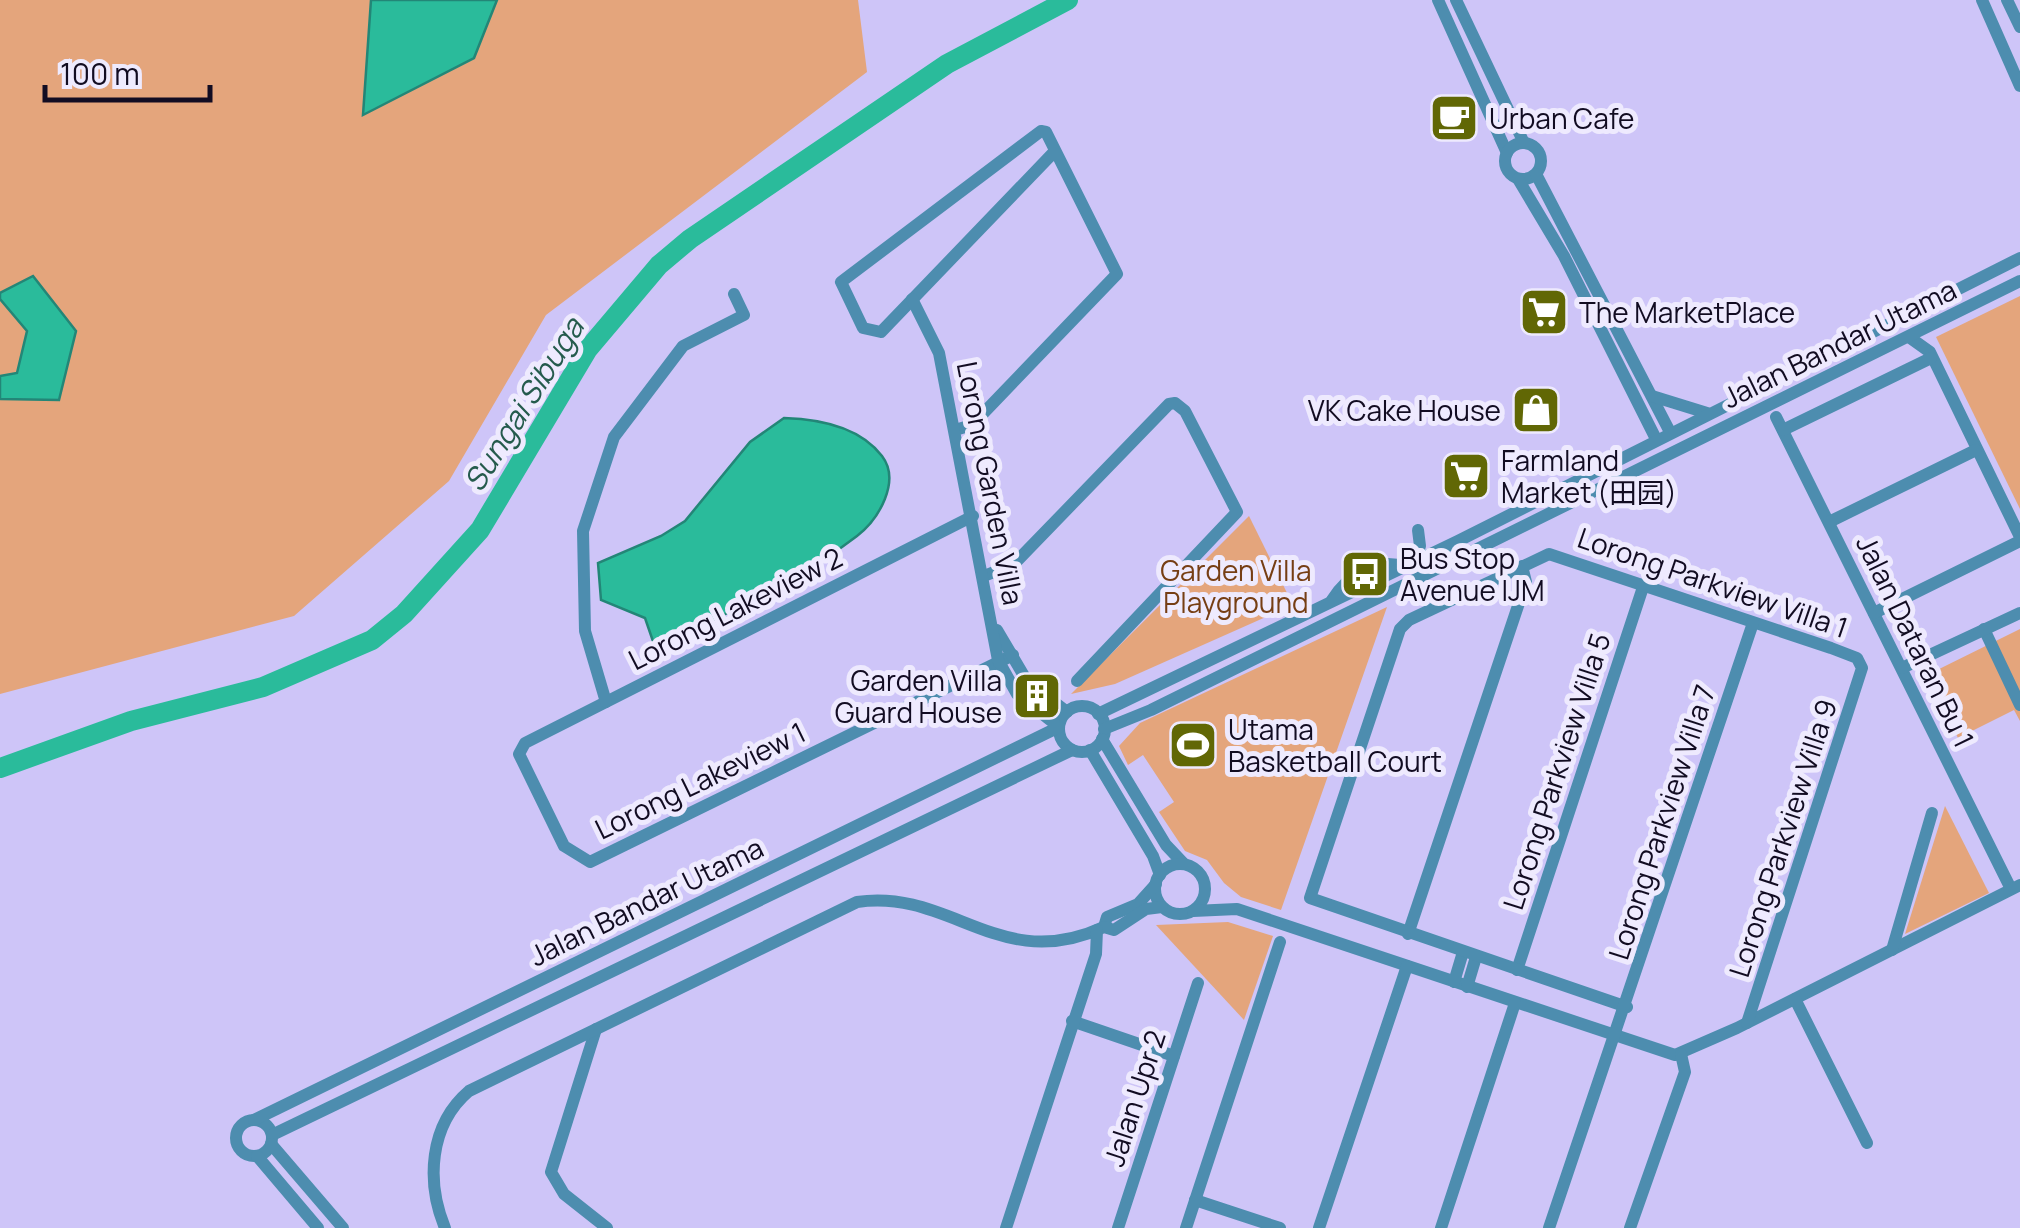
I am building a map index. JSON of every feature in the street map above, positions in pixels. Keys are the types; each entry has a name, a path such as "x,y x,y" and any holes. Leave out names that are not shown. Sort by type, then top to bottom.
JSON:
{"street":[{"path":"1438,0 1507,153 1506,167 1518,179 1564,256 1640,411 1663,438 1677,443 1708,427 1729,425"},
{"path":"1456,0 1524,143 1535,148 1540,157 1536,174 1652,396 1663,438"},
{"path":"1982,0 2020,86"},
{"path":"2007,0 2019,25"},
{"path":"955,430 972,425 1116,274 1056,151 1046,132 1041,131 841,282 868,332 881,332 1056,151"},
{"path":"1507,153 1524,143"},
{"path":"1518,179 1536,174"},
{"name":"Jalan Bandar Utama","path":"1067,712 1079,706 1098,714 1409,565 2020,258"},
{"name":"Jalan Bandar Utama","path":"1615,481 2020,281"},
{"path":"606,702 586,630 583,530 614,436 684,346 744,315 734,294"},
{"name":"Lorong Garden Villa","path":"912,298 940,353 998,660 1016,694 1059,727"},
{"path":"1874,613 2020,539 1932,358 1924,345 1909,337"},
{"path":"1783,430 1932,358"},
{"path":"1652,396 1708,413"},
{"path":"1757,412 1776,416 1785,398"},
{"path":"984,576 1014,564 1169,404 1186,411 1237,512 1077,681"},
{"path":"1618,458 1635,441 1640,411"},
{"name":"Jalan Dataran Bu 1","path":"1776,416 2016,887"},
{"path":"1162,907 1154,856 1090,750 1103,734 1615,481 1663,438"},
{"path":"1829,522 1976,450"},
{"name":"Lorong Lakeview 2","path":"521,747 973,516"},
{"path":"1409,565 1420,546 1418,530"},
{"path":"1439,550 1464,557"},
{"name":"Lorong Parkview Villa 1","path":"1627,1007 1317,904 1310,898 1400,629 1409,620 1542,556 1557,556 1840,651 1857,658 1862,668"},
{"path":"1408,934 1526,582 1522,566"},
{"name":"Lorong Parkview Villa 5","path":"1517,970 1643,587"},
{"path":"1902,668 2020,613"},
{"name":"Lorong Garden Villa","path":"994,623 1027,681 1067,712"},
{"name":"Lorong Parkview Villa 7","path":"1550,1228 1617,1037 1752,623"},
{"path":"1984,629 2020,705"},
{"name":"Lorong Lakeview 1","path":"521,747 519,754 564,846 590,862 1013,655"},
{"name":"Lorong Parkview Villa 9","path":"1747,1024 1862,668"},
{"path":"1067,712 1059,727 1062,740 1072,750"},
{"path":"1098,714 1103,734 1166,845 1233,908"},
{"name":"Jalan Bandar Utama","path":"254,1120 1059,727"},
{"name":"Jalan Bandar Utama","path":"271,1139 1072,750 1090,750"},
{"path":"1892,950 1932,812"},
{"path":"445,1228 435,1192 435,1152 440,1128 455,1104 476,1087 864,901 903,903 1043,945 1078,939 1101,929 1114,930 1170,866 1184,864"},
{"path":"1194,911 1205,893 1203,878"},
{"path":"1135,910 1162,907 1177,914 1233,908 1669,1054 1682,1054 2016,887"},
{"path":"1006,1228 1101,929"},
{"path":"1186,1228 1280,942"},
{"path":"1460,984 1470,955"},
{"path":"1319,1228 1407,966"},
{"name":"Jalan Upr 2","path":"1118,1228 1198,983"},
{"path":"1795,999 1867,1144"},
{"path":"1441,1228 1515,1003"},
{"path":"1072,1021 1174,1056"},
{"path":"596,1029 551,1172 564,1194 607,1228"},
{"path":"1630,1228 1685,1072 1682,1054"},
{"path":"318,1228 257,1156 245,1154 236,1140 243,1124 264,1122 271,1139 343,1228"},
{"path":"257,1156 271,1139"},
{"path":"1195,1200 1280,1228"}],"green space":[{"path":"0,0 858,0 867,72 546,315 449,481 294,616 0,694"},
{"path":"2020,296 2020,509 1936,337"},
{"name":"Garden Villa Playground","path":"1249,516 1293,605 1115,684 1071,694"},
{"path":"1387,607 1281,910 1241,897 1224,883 1207,860 1185,851 1159,812 1174,802 1143,755 1128,765 1119,746 1140,723"},
{"path":"2020,629 2020,721 2014,710 1958,738 1927,675"},
{"path":"1945,806 1989,893 1905,934"},
{"path":"1228,922 1273,936 1244,1020 1156,925"}],"shaded area":[{"path":"371,0 497,0 474,58 363,115"},
{"path":"33,276 76,331 59,400 0,399 0,376 17,373 27,331 0,299 0,293"},
{"path":"784,418 838,426 873,446 882,456 889,477 880,510 857,536 810,568 656,650 645,618 601,600 598,563 661,536 685,521 750,442"}],"waterway":[{"name":"Sungai Sibuga","path":"0,768 131,721 263,687 372,640 404,614 480,530 588,349 659,265 690,239 947,64 1068,0"}],"place":[{"name":"Urban Cafe","path":"1454,118"},
{"name":"The MarketPlace","path":"1544,312"},
{"name":"VK Cake House","path":"1536,410"},
{"name":"Farmland Market (田园)","path":"1466,476"},
{"name":"Bus Stop Avenue IJM","path":"1365,574"},
{"name":"Garden Villa Guard House","path":"1037,696"},
{"name":"Utama Basketball Court","path":"1193,745"}]}
